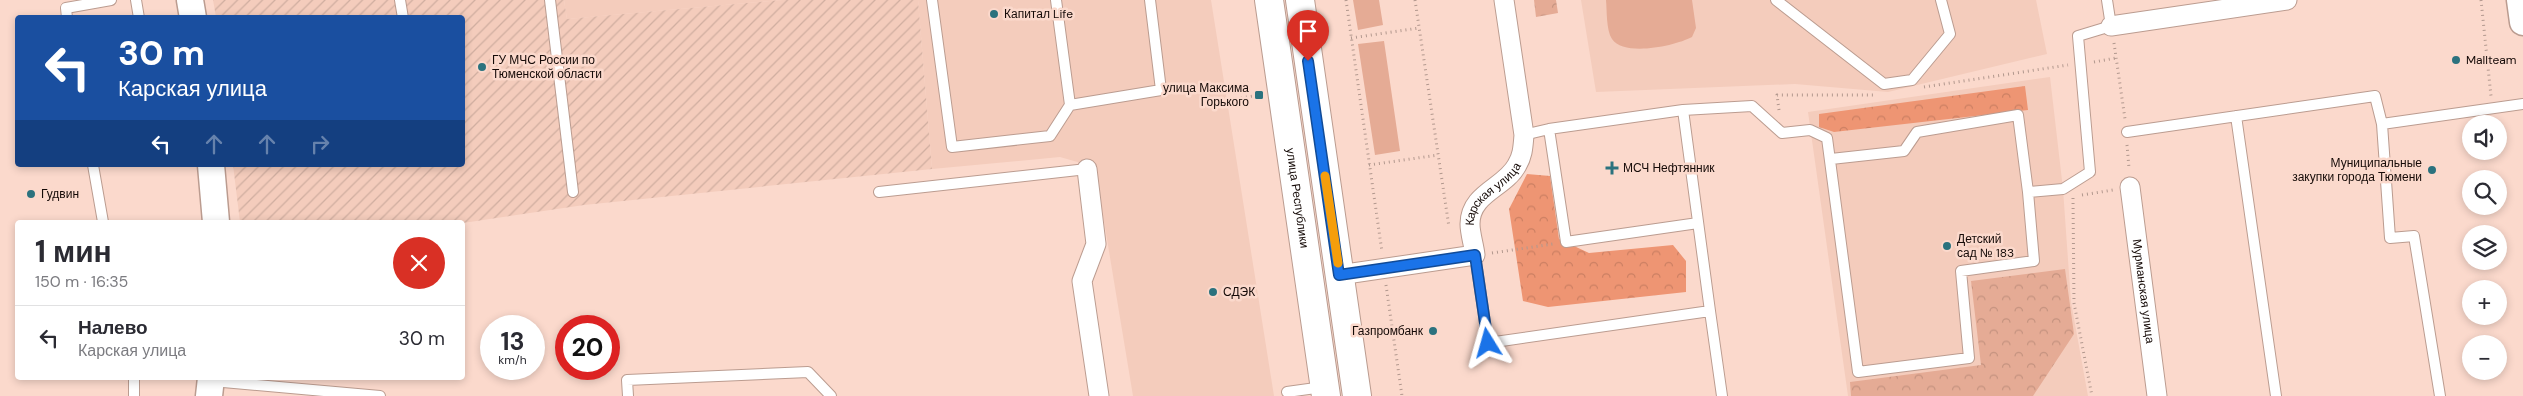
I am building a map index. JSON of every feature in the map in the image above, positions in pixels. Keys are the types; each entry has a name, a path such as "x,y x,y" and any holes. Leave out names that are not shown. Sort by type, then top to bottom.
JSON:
{"main road":[{"name":"улица Республики","path":"1269,0 1325,391"},
{"path":"1300,0 1357,396"}],"street":[{"path":"190,0 192,15"},
{"name":"Карская улица","path":"1475,255 1470,223 1475,206 1485,192 1516,167 1523,152 1524,135 1504,0"},
{"path":"2520,0 2523,22"},
{"path":"2111,26 2271,1"},
{"path":"211,167 216,220"},
{"path":"1087,169 1096,244 1082,281 1099,396"},
{"name":"Мурманская улица","path":"2130,187 2157,396"},
{"path":"1339,275 1475,255"}],"lane":[{"path":"67,15 66,8 111,0"},
{"path":"136,0 138,15"},
{"path":"400,0 402,15"},
{"path":"550,0 573,192"},
{"path":"932,0 952,147 1050,136 1070,105 1056,0"},
{"path":"1070,105 1161,90 1150,0"},
{"path":"1776,0 1884,84 1912,80 1950,34 1941,0"},
{"path":"2028,192 2063,189 2090,172 2078,36 2111,26 2107,0"},
{"path":"2127,132 2375,96 2382,124 2390,238 2414,236 2440,396"},
{"path":"2382,124 2523,104"},
{"path":"1524,135 1549,129 1683,110 1752,106 1782,133 1810,130 1827,138 1858,372 1969,358 1961,271 2034,261 2028,192 2018,115 1917,132 1904,151 1831,159"},
{"path":"1683,110 1722,396"},
{"path":"2236,116 2276,396"},
{"path":"1549,129 1566,242 1698,223"},
{"path":"93,167 103,220"},
{"path":"879,192 1087,169"},
{"path":"1475,255 1488,343 1710,311"},
{"path":"628,396 627,380 808,372 831,396"},
{"path":"134,380 134,396"},
{"path":"210,385 380,396"},
{"path":"1287,392 1325,391"}],"path":[{"path":"1346,0 1402,396"},
{"path":"1415,0 1450,232"},
{"path":"2481,0 2493,109"},
{"path":"2092,396 2074,303 2073,196 2130,187 2127,132 2111,26"},
{"path":"1351,38 1419,28"},
{"path":"1917,88 2116,58"},
{"path":"1240,98 1259,95"},
{"path":"1777,95 1879,95"},
{"path":"1369,165 1438,155"},
{"path":"1475,255 1566,242"}],"shaded area":[{"path":"213,0 564,0 567,19 782,0 918,0 932,169 584,205 465,223 465,220 240,220 233,167 465,167 465,15 216,15"},
{"path":"564,0 782,0 567,19"},
{"path":"918,0 1211,0 1274,396 1133,396 1095,167 1060,157 932,169"},
{"path":"1581,0 2036,0 2047,54 1888,92 1795,84 1596,92"},
{"name":"Детский сад № 183","path":"2050,77 2063,189 2071,302 2088,396 1848,396 1808,112"}],"green space":[{"path":"1353,0 1379,0 1383,25 1358,30"},
{"path":"1534,0 1556,0 1558,13 1536,17"},
{"path":"1606,0 1692,0 1696,28 1692,37 1674,44 1650,48 1627,48 1618,44 1610,35"},
{"path":"1384,41 1400,151 1375,155 1358,44"},
{"path":"2025,86 2028,110 1834,132 1819,127 1819,114"},
{"path":"1527,174 1550,176 1559,239 1589,253 1673,245 1686,261 1686,292 1548,307 1523,301 1509,209"},
{"path":"2065,269 2074,334 2033,396 1851,396 1850,382 1981,365 1971,281"}],"slow traffic":[{"path":"1325,176 1338,263"}],"place":[{"name":"Капитал Life","path":"994,14"},
{"name":"Mallteam","path":"2456,60"},
{"name":"ГУ МЧС России по Тюменской области","path":"482,67"},
{"name":"улица Максима Горького","path":"1259,95"},
{"name":"МСЧ Нефтянник","path":"1612,168"},
{"name":"Муниципальные закупки города Тюмени","path":"2432,170"},
{"name":"Гудвин","path":"31,194"},
{"name":"Детский сад № 183","path":"1947,246"},
{"name":"СДЭК","path":"1213,292"},
{"name":"Газпромбанк","path":"1433,331"}],"route":[{"path":"1308,61 1339,275 1475,255 1488,343"}]}
